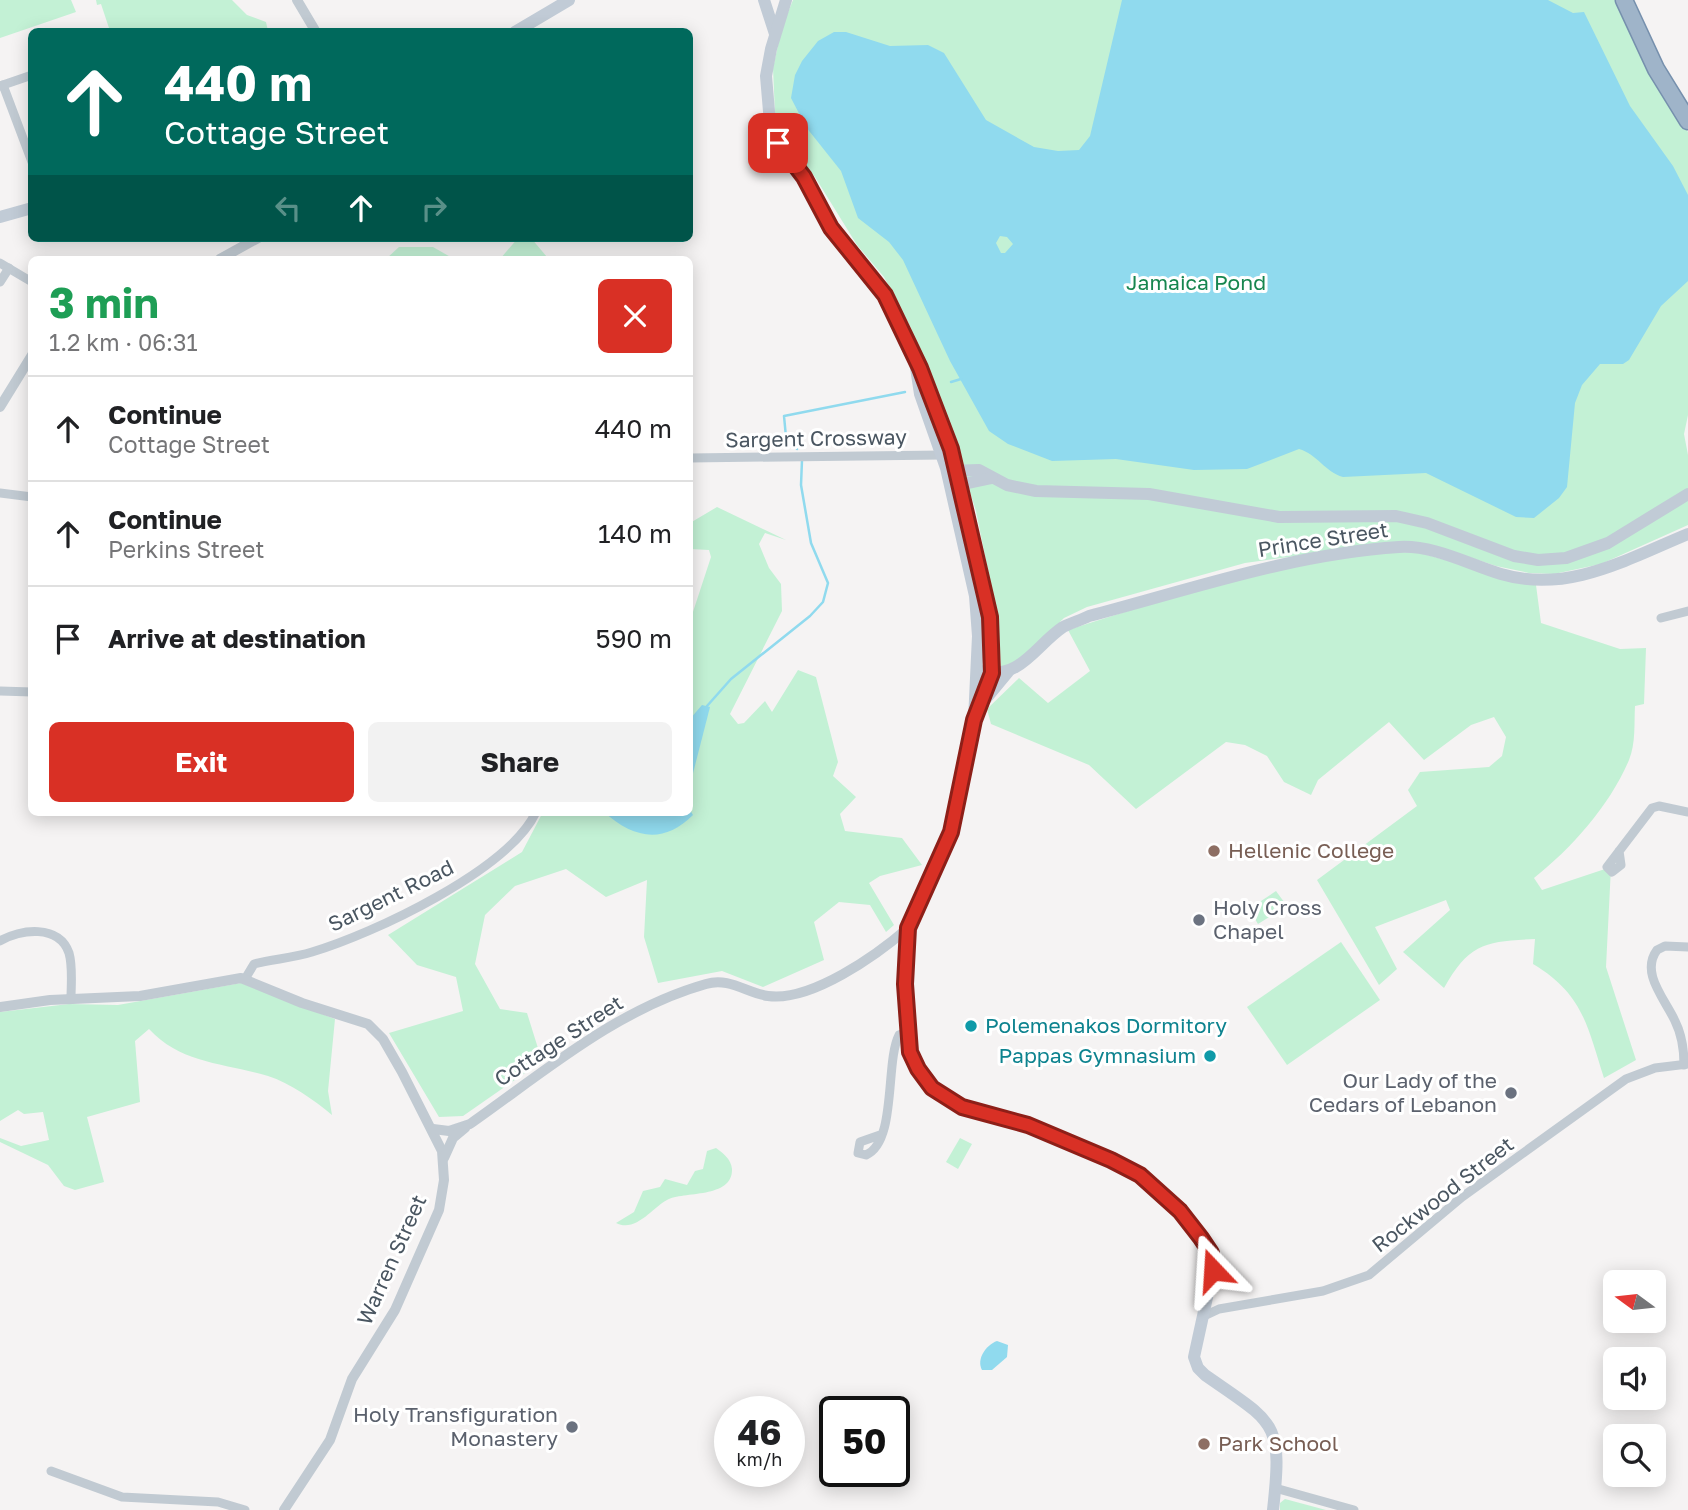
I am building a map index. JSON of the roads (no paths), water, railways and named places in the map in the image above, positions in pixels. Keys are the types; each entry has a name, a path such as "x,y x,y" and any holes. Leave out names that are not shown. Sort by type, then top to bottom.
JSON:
{"highway":[{"path":"1624,0 1656,69 1688,121"}],"main road":[{"path":"522,28 569,0"},
{"path":"764,0 775,34"},
{"path":"786,0 775,34 765,92 770,122 778,143 804,177 831,228 885,295 920,368 947,438 951,471 990,617 992,673 984,701 974,720"},
{"path":"0,217 28,209"},
{"path":"915,360 920,394 942,455 951,471"},
{"path":"951,471 977,469 992,478 1036,491 1149,494 1279,517 1396,516 1427,523 1514,556 1538,560 1566,558 1594,549 1632,531 1687,495"},
{"path":"955,486 992,478"},
{"path":"955,486 976,602 977,670 974,720"},
{"name":"Prince Street","path":"984,701 1008,673 1065,626 1242,572 1364,551 1415,547 1502,575 1550,582 1595,572 1688,534"},
{"path":"977,670 1008,673"},
{"name":"Cottage Street","path":"908,928 951,832 974,720"},
{"path":"908,928 907,1032 918,1069 932,1088 973,1111 1028,1125 1140,1175 1180,1211 1211,1253 1212,1284 1194,1357 1198,1368 1259,1412 1272,1429 1276,1452 1273,1510"}],"street":[{"path":"297,0 314,28"},
{"path":"28,76 2,85 28,152"},
{"path":"225,256 251,242"},
{"path":"0,263 28,280"},
{"path":"0,282 9,268"},
{"path":"0,407 28,362"},
{"name":"Sargent Crossway","path":"693,458 942,455"},
{"path":"0,493 28,496"},
{"path":"1661,618 1688,611"},
{"path":"0,691 28,692"},
{"path":"1619,851 1652,808 1659,806 1688,812"},
{"name":"Sargent Road","path":"245,979 254,964 314,951 360,934 468,878 513,846 534,816"},
{"name":"Cottage Street","path":"444,1158 453,1138 470,1124 596,1035 673,996 718,982 771,996 802,992 866,960 908,928"},
{"path":"0,941 33,930 46,933 59,941 69,955 71,999"},
{"path":"1686,1065 1680,1033 1653,981 1650,966 1657,950 1665,946 1688,947"},
{"name":"Warren Street","path":"0,1007 71,999 140,996 230,978 245,979 302,1003 362,1021 383,1038 433,1129 444,1158 439,1210 412,1266 399,1301 352,1379 330,1440 284,1510"},
{"path":"880,1135 890,1102 892,1051 899,1035 907,1032"},
{"name":"Rockwood Street","path":"1202,1317 1219,1309 1322,1291 1358,1281 1462,1197 1626,1079 1655,1068 1686,1065"},
{"name":"Cottage Street","path":"433,1129 449,1130 470,1124"},
{"path":"51,1471 122,1497 214,1502 245,1510"},
{"path":"1275,1488 1354,1510"}],"water":[{"name":"Jamaica Pond","path":"1122,0 1548,0 1573,13 1584,12 1630,106 1673,166 1688,195 1688,281 1661,306 1629,360 1623,364 1600,364 1582,385 1575,403 1567,487 1559,498 1534,518 1516,517 1426,473 1343,477 1299,449 1247,469 1194,470 1116,459 1052,461 1008,444 989,431 950,361 903,260 889,242 858,218 841,171 806,127 791,98 795,75 818,41 834,32 846,32 890,46 928,45 944,53 986,120 1034,147 1058,151 1079,150 1090,136","holes":["1000,236 1007,237 1013,244 1005,253 1001,253 996,243"]},
{"path":"702,705 710,707 693,773 693,716"},
{"path":"609,816 692,816 682,825 659,834 637,832"},
{"path":"997,1341 1008,1345 1007,1357 992,1370 982,1370 980,1361 983,1353"}],"waterway":[{"path":"951,382 961,379"},
{"path":"797,449 786,437 784,416 905,392"},
{"path":"707,706 731,679 810,616 823,602 828,583 811,543 801,485 802,460"}],"place":[{"name":"Hellenic College","path":"1214,851"},
{"name":"Holy Cross Chapel","path":"1199,920"},
{"name":"Polemenakos Dormitory","path":"971,1026"},
{"name":"Pappas Gymnasium","path":"1210,1056"},
{"name":"Our Lady of the Cedars of Lebanon","path":"1511,1093"},
{"name":"Holy Transfiguration Monastery","path":"572,1427"},
{"name":"Park School","path":"1204,1444"}]}
